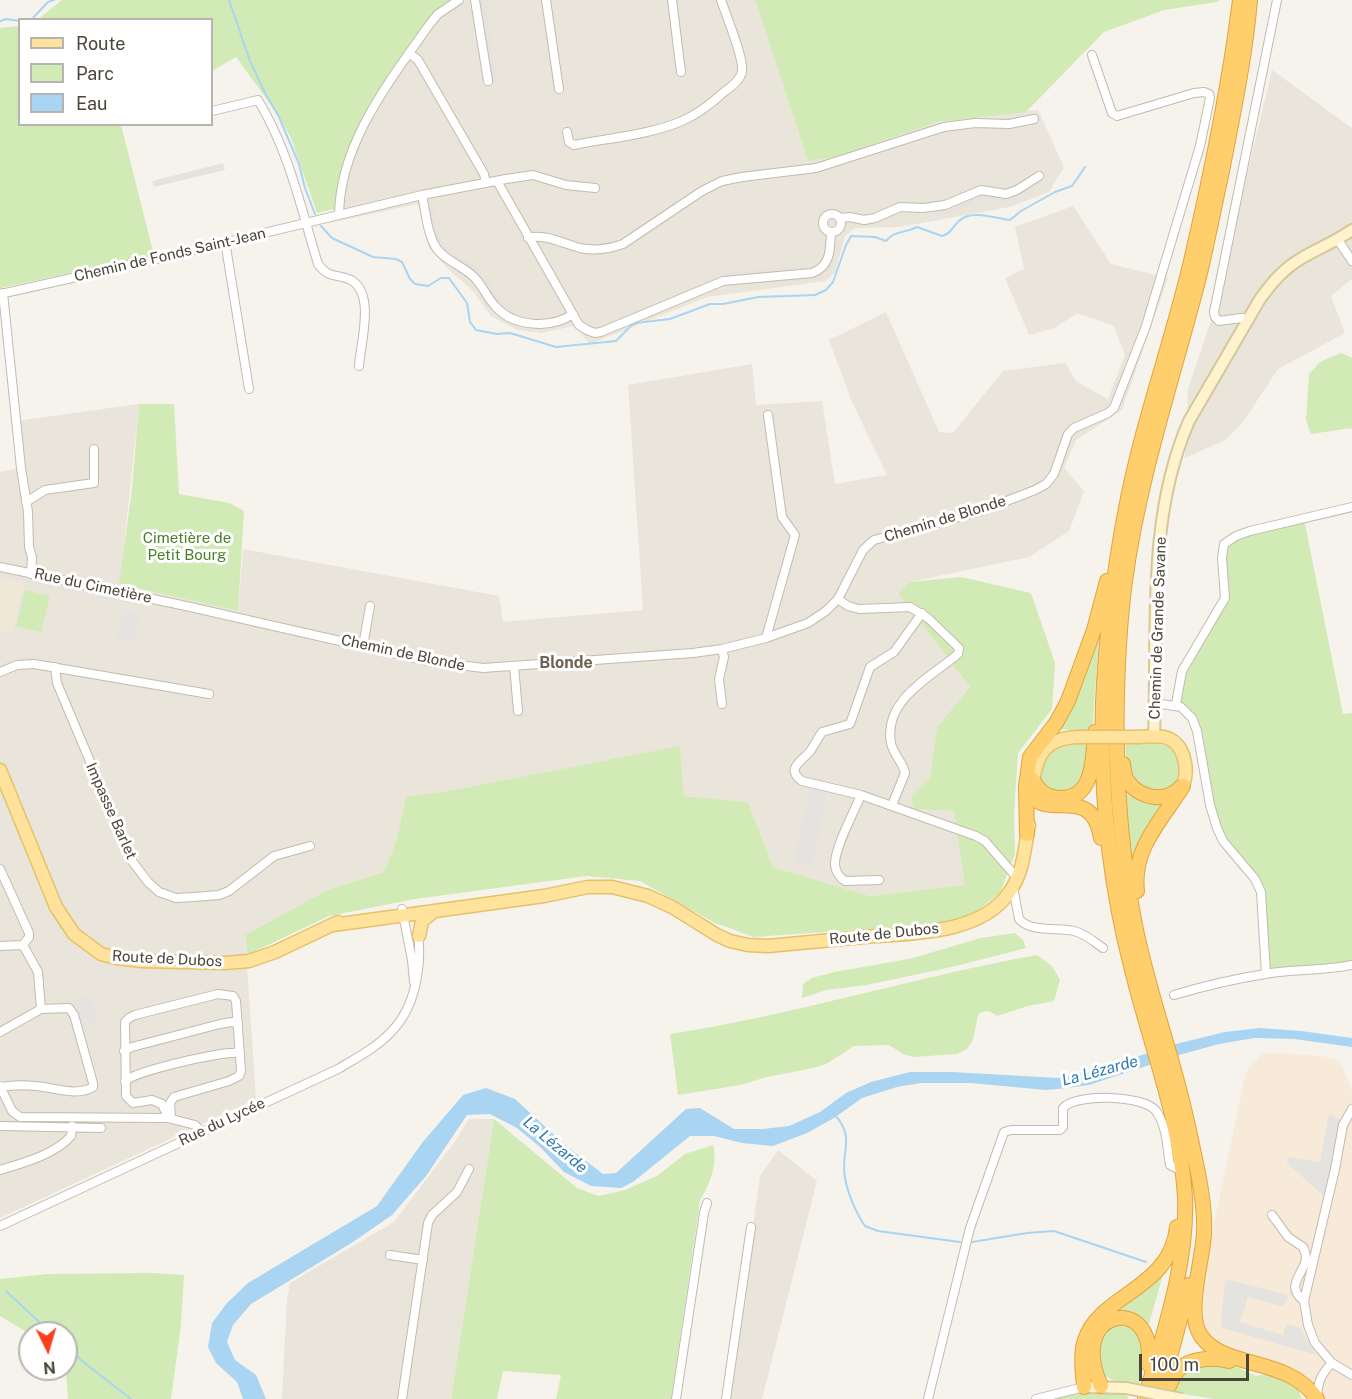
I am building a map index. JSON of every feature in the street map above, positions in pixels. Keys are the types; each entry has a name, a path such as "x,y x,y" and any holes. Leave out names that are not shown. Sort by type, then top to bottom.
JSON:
{"highway":[{"path":"1028,829 1026,786 1030,757 1056,723 1068,701 1094,630 1120,542 1143,438 1191,263 1232,64 1240,0"},
{"path":"1152,994 1135,926 1121,834 1117,747 1118,660 1125,581 1138,503 1149,456 1198,279 1236,99 1250,0"},
{"path":"1034,780 1038,789 1044,794 1061,798 1072,797 1087,783 1092,769 1097,707 1120,542"},
{"path":"1106,649 1103,781 1116,893 1131,968"},
{"path":"1118,660 1124,685 1123,760 1125,775 1129,783 1139,792 1151,797 1170,795 1183,786"},
{"path":"1155,1030 1136,872 1143,846 1183,786"},
{"path":"1032,797 1038,803 1046,805 1080,807 1098,824 1120,942 1155,1030 1204,1209 1201,1266 1194,1307 1194,1322 1198,1331 1204,1340 1218,1351 1292,1376 1309,1388 1317,1399"},
{"path":"1028,829 1038,811 1046,805"},
{"path":"1084,1387 1083,1349 1085,1339 1093,1324 1158,1270 1170,1253 1176,1232 1180,1170 1188,1154"},
{"path":"1143,1399 1180,1268 1185,1232 1188,1154"},
{"path":"1159,1399 1191,1281 1197,1233 1198,1205 1188,1154"},
{"path":"1101,1386 1093,1360 1095,1334 1103,1324 1111,1319 1122,1318 1133,1321 1140,1324 1150,1348 1143,1399"},
{"path":"1165,1399 1168,1386 1178,1370 1193,1362 1215,1358 1286,1379 1301,1389 1305,1399"}],"main road":[{"name":"Route de Dubos","path":"409,912 434,912 544,896 588,887 612,887 628,889 648,896 672,907 717,935 748,945 768,946 941,930 989,913 1002,902 1016,883 1023,864 1037,763 1049,746 1056,741 1078,737 1155,736"},
{"path":"1155,736 1172,741 1182,753 1186,771 1183,786"},
{"name":"Route de Dubos","path":"0,770 56,907 74,934 100,954 117,958 141,961 225,963 249,961 275,952 333,925 545,891 570,890"},
{"path":"418,936 422,921 434,912"}],"street":[{"path":"339,215 339,197 356,141 367,117 438,14 459,0"},
{"path":"476,0 488,81"},
{"path":"546,0 559,89"},
{"path":"672,0 681,72"},
{"path":"567,132 569,142 574,145 657,129 683,121 716,99 738,79 742,71 740,57 721,0"},
{"path":"1249,320 1241,318 1219,321 1214,312 1277,0"},
{"path":"409,53 418,60 468,146 486,183"},
{"name":"Chemin de Blonde","path":"186,606 428,661 468,667 514,666 722,649 766,638 808,623 826,611 838,599 862,550 874,540 978,512 1035,490 1054,474 1068,434 1081,424 1114,408 1121,394 1146,326 1200,146 1210,98 1209,94 1204,92 1194,93 1121,117 1117,116 1112,113 1092,54"},
{"path":"213,111 258,100 286,156 318,264 324,273 348,279 360,290 364,314 364,340 360,349 359,366"},
{"path":"528,238 537,236 582,248 611,248 622,244 702,190 722,181 816,168 944,127 975,123 1009,124 1034,119"},
{"name":"Chemin de Fonds Saint-Jean","path":"2,294 422,195 496,181 533,176 566,185 594,188"},
{"path":"831,232 824,227 825,218 832,214 840,218 850,217 864,220 875,218 900,207 923,208 945,205 981,190 1006,194 1039,176"},
{"path":"496,181 579,325 595,333 723,281 812,273 826,264 831,232"},
{"path":"422,195 431,236 437,248 444,256 474,277 500,311 524,322 543,324 555,323 573,314"},
{"path":"831,232 840,226 840,218"},
{"name":"Chemin de Grande Savane","path":"1155,736 1158,562 1169,488 1180,441 1189,420 1260,300 1283,271 1352,230"},
{"path":"1338,240 1352,261"},
{"path":"225,241 249,389"},
{"path":"2,294 26,502 29,550 32,557 31,574"},
{"path":"766,638 795,535 782,517 768,415"},
{"path":"26,502 45,490 94,483 94,449"},
{"path":"1176,705 1182,671 1226,598 1222,558 1224,544 1250,531 1352,507"},
{"name":"Rue du Cimetière","path":"0,567 186,606"},
{"path":"838,599 848,606 859,609 905,606 922,613 957,644 959,651 956,656 916,687 896,710 891,726 892,744 905,773 892,805"},
{"path":"363,646 370,606"},
{"path":"922,613 894,652 870,667 850,724 822,732 811,750 796,766 796,776 802,781 892,805 981,838 1016,883 1020,922 1030,926 1072,930 1083,934 1103,948"},
{"path":"722,649 724,657 719,679 722,704"},
{"path":"0,672 26,663 209,694"},
{"path":"514,666 518,711"},
{"name":"Impasse Barlet","path":"55,667 57,683 132,861 150,885 159,892 176,897 219,895 237,887 274,856 310,846"},
{"path":"1155,703 1176,705 1186,710 1197,731 1210,805 1217,828 1223,841 1255,879 1261,892 1266,974"},
{"path":"861,795 838,850 835,866 837,873 845,881 879,880"},
{"path":"0,869 29,933 28,940 23,945 0,946"},
{"name":"Rue du Lycée","path":"0,1226 338,1069 373,1047 399,1022 414,987 419,968 418,936 409,912"},
{"name":"Rue du Lycée","path":"409,912 414,987"},
{"path":"23,945 38,972 41,1009"},
{"path":"1174,995 1208,985 1266,974 1330,969 1352,964"},
{"path":"218,994 233,996 236,1001 238,1024 241,1071 239,1076 229,1082 174,1097 170,1103 169,1119 162,1104 157,1102 133,1103 126,1096 124,1027 129,1018 218,994"},
{"path":"0,1032 41,1009 69,1008 72,1010 93,1087 60,1090 37,1086 0,1086 12,1111 20,1118 71,1116 169,1119 195,1125 201,1131"},
{"path":"124,1051 220,1024 232,1022 238,1024"},
{"path":"124,1081 135,1074 147,1071 225,1053 240,1053"},
{"path":"928,1399 970,1228 1004,1132 1060,1130 1063,1127 1063,1108 1066,1104 1077,1100 1104,1098 1144,1102 1155,1109 1161,1119 1170,1165 1180,1170"},
{"path":"1352,1108 1343,1125 1304,1301 1308,1325 1315,1343 1332,1363 1352,1375"},
{"path":"0,1126 101,1128"},
{"path":"0,1170 29,1160 60,1145 72,1136 72,1126"},
{"path":"402,1399 428,1222 432,1215 457,1192 469,1169"},
{"path":"676,1399 707,1203"},
{"path":"1272,1215 1288,1237 1303,1247 1306,1258 1295,1289 1304,1301"},
{"path":"726,1399 751,1227"},
{"path":"390,1255 423,1260"},
{"path":"1317,1399 1320,1378 1332,1363"},
{"path":"1039,1399 1084,1387 1101,1386 1126,1388 1182,1399"}],"shaded area":[{"path":"451,0 755,0 808,161 836,157 938,122 1038,110 1064,167 1049,192 1010,207 900,227 855,228 845,236 835,272 826,281 707,297 590,344 574,326 542,333 517,330 491,316 472,290 429,248 418,204 339,221 336,212 361,119"},
{"path":"485,0 496,83 490,84 479,1"},
{"path":"1272,70 1352,128 1352,279 1331,296 1345,333 1278,369 1243,422 1225,440 1185,458 1188,389 1214,312"},
{"path":"223,163 225,170 154,187 152,181"},
{"path":"1030,185 1033,190 1014,200 1003,202 983,198 950,215 935,215 935,210 951,209 984,193 1004,197"},
{"path":"433,206 437,229 444,245 480,271 499,298 517,311 514,316 500,307 481,281 442,251 433,232 428,207"},
{"path":"1073,206 1111,264 1168,278 1122,410 1076,440 1064,468 1084,491 1069,531 1029,557 910,582 898,593 970,687 937,727 930,777 914,809 954,811 966,885 870,896 773,867 748,802 684,796 680,747 407,797 396,842 384,872 327,890 245,935 256,1099 0,1218 0,472 19,468 16,421 139,404 120,584 238,611 243,549 499,596 503,622 643,610 628,385 752,364 756,405 822,401 835,484 887,475 852,402 829,340 886,312 939,432 953,433 1003,371 1065,363 1077,382 1108,399 1125,355 1114,326 1077,313 1055,328 1029,335 1005,278 1024,269 1015,227"},
{"path":"808,265 809,270 724,278 723,273"},
{"path":"5,572 135,598 134,604 29,583 4,576"},
{"path":"0,578 24,584 13,631 9,633 0,632"},
{"path":"123,610 139,614 133,642 116,638"},
{"path":"811,789 828,792 812,867 793,862"},
{"path":"91,996 98,1024 81,1029 72,1001"},
{"path":"1279,1053 1335,1059 1342,1065 1352,1092 1352,1399 1317,1399 1309,1388 1218,1351 1197,1317 1209,1247 1246,1072 1262,1054"},
{"path":"1329,1113 1341,1120 1325,1197 1287,1163 1288,1157 1320,1162"},
{"path":"469,1119 494,1119 451,1399 282,1399 287,1300 290,1283 394,1222 454,1143"},
{"path":"778,1150 817,1181 762,1399 728,1399 760,1176"},
{"path":"1230,1280 1288,1295 1283,1307 1248,1297 1240,1322 1283,1335 1287,1324 1300,1328 1316,1355 1223,1328 1221,1325 1225,1281"}],"green space":[{"path":"62,0 459,0 438,14 355,141 339,208 317,213 291,138 279,116 236,57 213,70 213,18 40,18"},
{"path":"755,0 1220,0 1164,10 1104,32 1026,112 938,122 836,157 808,161"},
{"path":"18,26 18,126 121,126 154,255 0,288 0,28"},
{"path":"1341,353 1352,358 1352,430 1351,428 1311,434 1306,420 1309,374 1320,362"},
{"name":"Cimetière de Petit Bourg","path":"139,404 174,404 179,494 229,503 244,511 238,611 119,584 132,489"},
{"path":"1304,519 1343,714 1352,713 1352,965 1266,974 1261,892 1217,828 1192,718 1176,705 1178,683 1223,605 1224,544 1236,536"},
{"path":"961,577 1031,593 1055,663 1052,709 1018,753 1014,814 1015,854 1000,893 972,915 941,924 754,937 715,923 640,881 586,876 415,899 329,916 247,955 245,935 327,890 384,872 396,842 406,797 454,790 680,746 684,796 748,802 773,867 870,896 965,885 954,811 914,809 911,796 930,777 937,727 970,687 898,593 910,582"},
{"path":"25,590 50,596 41,632 16,626"},
{"path":"1100,624 1092,731 1057,729"},
{"path":"1090,743 1088,763 1078,787 1061,795 1040,784 1044,762 1053,750 1069,744"},
{"path":"1125,743 1169,746 1179,765 1180,775 1177,786 1160,792 1133,785 1127,770"},
{"path":"1126,794 1142,800 1167,802 1137,845 1132,858 1130,857"},
{"path":"1015,933 1023,940 1026,948 867,985 826,990 802,998 803,984 812,978 909,959 981,938"},
{"path":"1037,955 1052,966 1060,980 1054,1001 997,1016 987,1011 980,1013 973,1040 967,1049 957,1054 913,1057 889,1045 854,1046 828,1063 813,1068 740,1085 678,1095 670,1034 762,1017"},
{"path":"494,1119 577,1188 598,1196 625,1190 657,1176 685,1154 713,1145 714,1167 700,1201 671,1399 556,1399 561,1375 503,1371 497,1399 451,1399"},
{"path":"1165,1268 1148,1327 1132,1313 1112,1312"},
{"path":"48,1274 184,1275 181,1325 171,1399 68,1399 67,1381 78,1381 78,1321 18,1321 18,1327 0,1316 0,1279"},
{"path":"1115,1323 1135,1327 1146,1354 1139,1387 1109,1378 1100,1368 1099,1336"},
{"path":"1198,1364 1230,1364 1256,1376 1267,1374 1275,1376 1298,1389 1302,1399 1214,1399 1170,1392 1179,1376"},
{"path":"1113,1390 1127,1394 1128,1399 1050,1399 1074,1393"}],"water":[{"name":"La Lézarde","path":"1260,1028 1352,1038 1352,1047 1294,1039 1254,1038 1219,1044 1179,1055 1089,1085 1046,1090 971,1083 921,1083 897,1087 862,1098 834,1118 807,1133 773,1146 742,1143 714,1136 690,1136 633,1182 621,1188 591,1186 564,1172 540,1147 517,1128 490,1114 467,1115 426,1176 392,1215 353,1242 251,1304 233,1325 227,1342 235,1360 256,1375 266,1399 243,1399 237,1382 216,1363 208,1347 212,1323 227,1303 248,1283 377,1206 422,1143 463,1095 486,1088 515,1099 565,1145 603,1174 616,1173 686,1109 700,1108 734,1129 789,1126 820,1112 846,1093 871,1082 910,1072 1058,1078 1093,1071 1176,1044 1225,1032"}],"waterway":[{"path":"33,18 48,2 54,0"},
{"path":"229,0 250,61 279,117 299,164 315,214"},
{"path":"0,21 6,19 18,21"},
{"path":"321,226 332,238 373,257 396,259 402,262 415,284 428,286 441,278 449,278 467,303 470,322 476,330 497,334 510,333 556,347 616,341 636,323 670,319 710,304 723,304 758,297 815,295 826,290 833,282 851,236 875,237 886,241 897,233 917,227 942,236 964,217 983,215 1010,220 1021,211 1055,192 1072,186 1085,167"},
{"path":"835,1115 845,1131 846,1184 865,1226 878,1231 960,1242"},
{"path":"972,1242 1054,1231 1146,1262"},
{"path":"6,1291 38,1321"},
{"path":"78,1357 131,1399"}],"district":[{"name":"Blonde","path":"566,663"}]}
